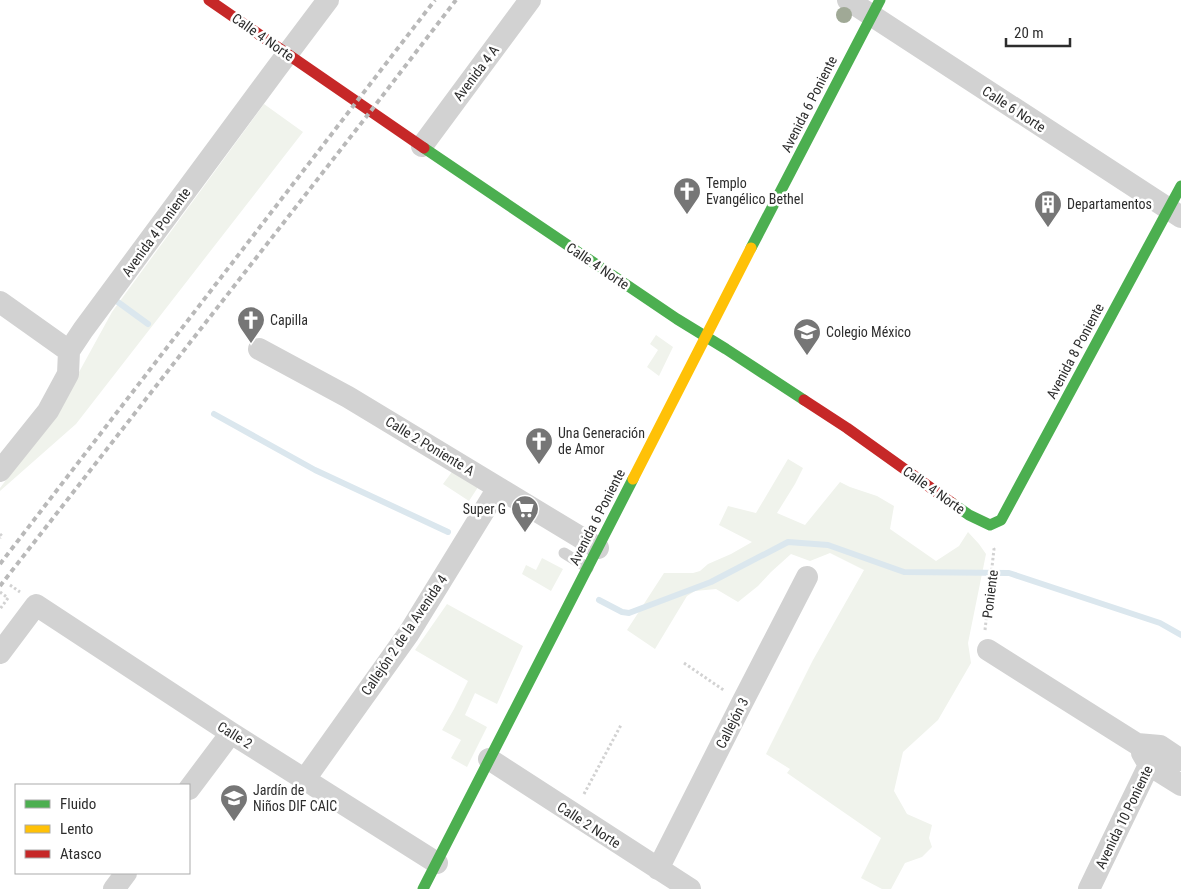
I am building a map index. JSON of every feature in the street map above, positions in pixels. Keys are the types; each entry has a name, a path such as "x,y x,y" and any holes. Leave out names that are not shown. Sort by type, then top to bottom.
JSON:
{"street":[{"name":"Calle 4 Norte","path":"209,0 677,319 847,428 969,515 990,525"},
{"name":"Avenida 4 Poniente","path":"0,471 48,410 68,374 69,351 93,316 328,0"},
{"name":"Avenida 4 A","path":"422,146 530,0"},
{"name":"Calle 6 Norte","path":"848,0 876,8 1175,213"},
{"name":"Avenida 6 Poniente","path":"423,889 532,673 876,8"},
{"name":"Avenida 8 Poniente","path":"990,525 1001,520 1175,213 1181,186"},
{"path":"0,302 69,351"},
{"name":"Calle 2 Poniente A","path":"259,349 348,397 598,548"},
{"name":"Callejón 2 de la Avenida 4","path":"305,779 409,633 498,488"},
{"name":"Callejón 3","path":"658,869 807,577"},
{"name":"Calle 2","path":"0,653 36,604 231,733 437,863"},
{"path":"986,644 1155,756 1181,785"},
{"path":"190,788 231,733"},
{"path":"1155,756 1181,760"},
{"name":"Avenida 10 Poniente","path":"1089,889 1155,756"},
{"name":"Calle 2 Norte","path":"489,759 690,889"},
{"path":"114,889 125,874"}],"lane":[{"path":"564,553 588,568"}],"path":[{"path":"0,534 2,536 0,538"},
{"name":"Poniente","path":"986,644 994,548"},
{"path":"0,592 8,598 0,609"},
{"path":"684,663 742,703"},
{"path":"574,815 621,725"}],"shaded area":[{"path":"264,104 303,132 76,424 0,491 0,488 56,414 112,312"},
{"path":"656,335 673,347 659,376 647,367 658,350 650,344"},
{"path":"788,459 803,468 777,513 805,525 840,482 877,496 894,506 890,529 936,561 959,546 968,532 986,554 968,643 971,663 938,720 903,752 894,791 907,814 932,825 929,838 932,847 922,857 905,863 891,889 882,889 861,878 881,838 787,773 790,769 766,754 813,660 864,570 830,553 810,561 791,554 758,586 738,602 716,589 695,591 687,596 655,649 627,630 664,573 693,573 700,571 708,564 752,542 719,525 728,506 756,513"},
{"path":"454,469 480,484 469,501 443,484"},
{"path":"542,558 563,569 551,591 522,574 526,565 536,570"},
{"path":"447,604 523,646 497,704 475,693 465,715 487,727 467,767 451,758 461,740 442,730 468,681 415,650"}],"waterway":[{"path":"111,297 148,324"},
{"path":"214,414 315,470 448,532"},
{"path":"599,600 622,612 629,613 711,582 788,542 828,545 904,572 1009,573 1160,623 1181,635"}],"railway":[{"path":"0,564 435,0"},
{"path":"0,586 456,0"}],"traffic: fast":[{"path":"751,248 880,0"},
{"path":"424,148 677,319 804,400"},
{"path":"952,503 969,515 990,525 1001,520 1181,186"},
{"path":"423,889 633,479"}],"traffic: slow":[{"path":"633,479 751,248"}],"traffic: jam":[{"path":"209,0 424,148"},
{"path":"804,400 847,428 952,503"}],"place":[{"name":"Templo Evangélico Bethel","path":"687,215"},
{"name":"Departamentos","path":"1048,228"},
{"name":"Capilla","path":"251,344"},
{"name":"Colegio México","path":"807,356"},
{"name":"Una Generación de Amor","path":"539,465"},
{"name":"Super G","path":"525,533"},
{"name":"Jardín de Niños DIF CAIC","path":"234,822"}]}
